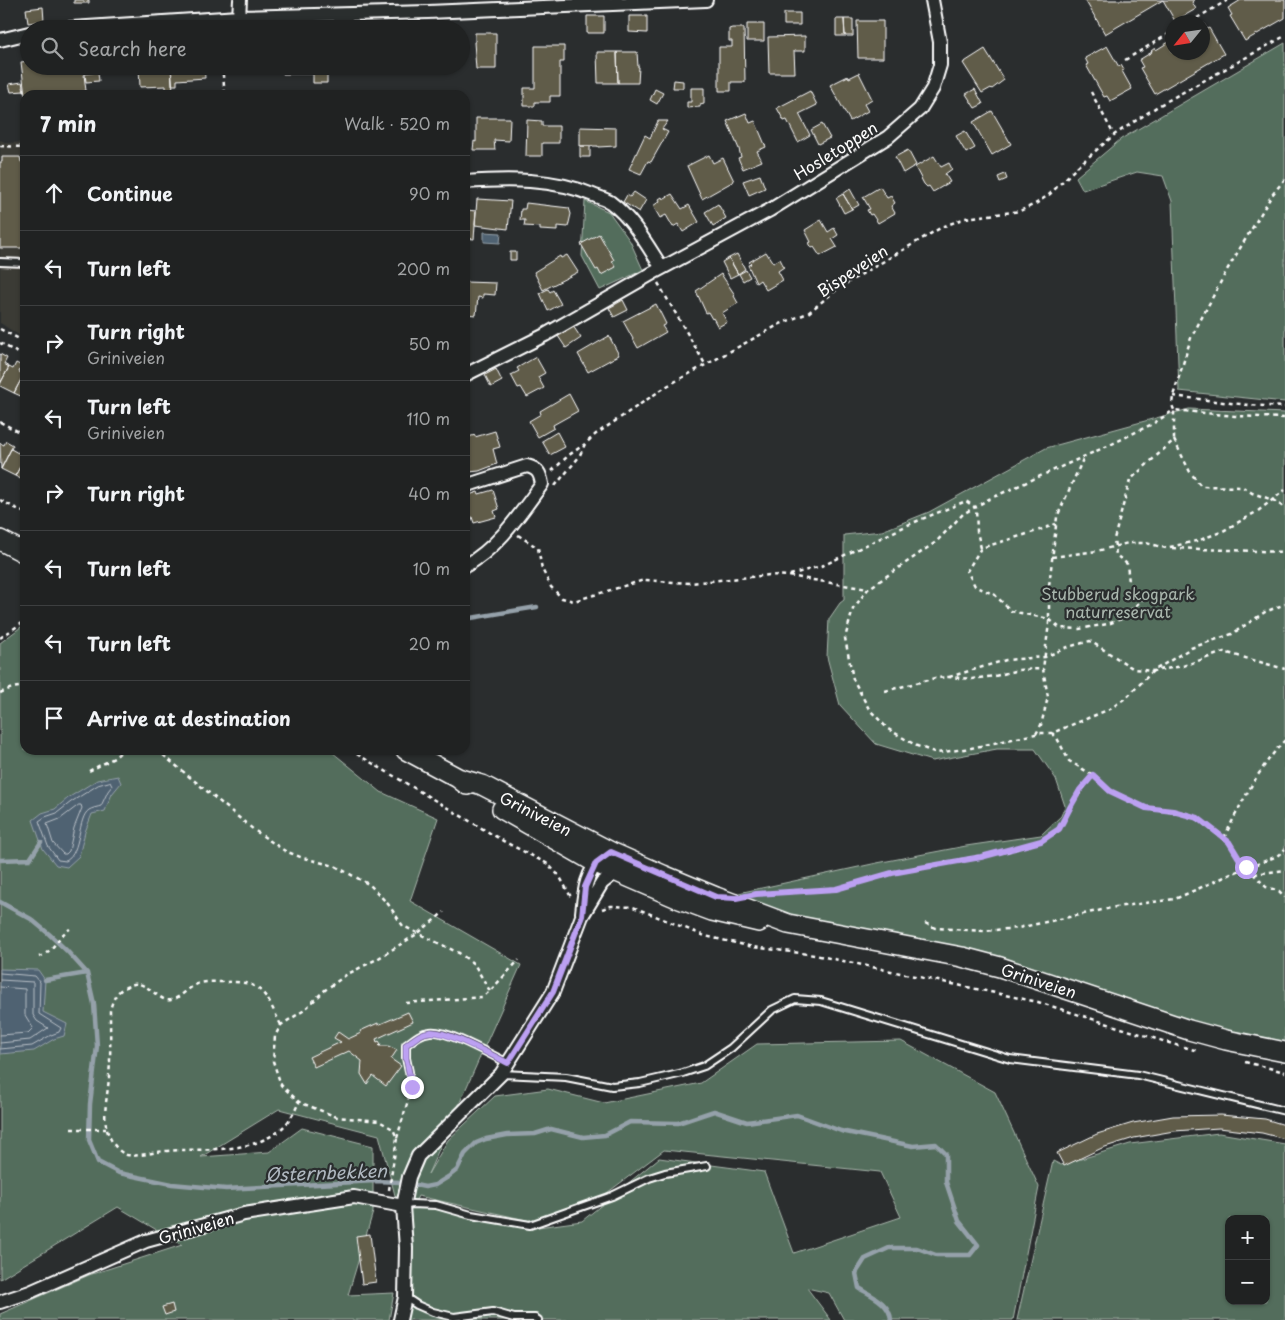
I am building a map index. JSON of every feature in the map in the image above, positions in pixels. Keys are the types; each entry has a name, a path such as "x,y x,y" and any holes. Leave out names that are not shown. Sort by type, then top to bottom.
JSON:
{"main road":[{"path":"0,540 20,550"},
{"name":"Griniveien","path":"415,755 458,778 478,794 596,863 712,911 753,922 788,924 962,957 1000,967 1189,1030 1285,1052"},
{"name":"Griniveien","path":"458,778 482,785 611,852 716,897 788,924"}],"street":[{"path":"239,18 240,0"},
{"path":"206,20 706,0"},
{"name":"Hosletoppen","path":"470,372 544,335 657,270 770,210 888,137 920,109 933,88 940,65 940,42 932,0"},
{"path":"0,40 20,35"},
{"path":"470,182 538,181 581,190 609,201 627,218 643,238 657,270"},
{"path":"470,484 526,466 535,468 546,488 503,535 470,563"},
{"path":"582,916 585,887 596,863 611,852"},
{"path":"400,1320 405,1297 406,1248 403,1206 409,1177 418,1156 504,1069 553,992 582,916 602,883 616,872"},
{"name":"Griniveien","path":"0,1302 30,1292 146,1241 244,1214 354,1197 403,1206"}],"lane":[{"path":"0,262 20,263"},
{"path":"409,1072 406,1045 418,1036 432,1032 447,1034 504,1069 612,1086 640,1083 704,1066 731,1048 772,1010 794,999 821,1001 1010,1059 1138,1075 1285,1111"},
{"path":"403,1206 412,1204 436,1205 471,1215 530,1225 612,1196 649,1178 665,1173 706,1166"},
{"path":"405,1297 425,1308 454,1317 493,1312 514,1318 538,1320"}],"path":[{"path":"1202,15 1228,0"},
{"path":"1125,60 1165,36"},
{"name":"Bispeveien","path":"546,488 579,457 585,444 596,434 668,386 780,324 808,313 840,287 942,227 965,218 1020,211 1037,203 1050,194 1078,166 1114,135 1158,106 1285,36"},
{"path":"223,75 224,90"},
{"path":"1091,92 1114,135"},
{"path":"0,146 20,147"},
{"path":"1285,179 1272,195 1227,270 1191,338 1172,405 1174,410 1174,440 1190,472 1202,486 1243,487 1252,493 1273,500 1285,508"},
{"path":"657,270 705,364"},
{"path":"0,329 20,339"},
{"path":"0,343 20,354"},
{"path":"1173,396 1248,405 1285,407"},
{"path":"1285,418 1236,416 1174,410 1154,423 1083,458 990,499 963,514 936,542 868,589 853,609 845,638 853,679 869,709 888,729 917,746 937,752 971,748 1040,733 1052,733 1110,709 1128,696 1153,671 1191,648 1232,634 1265,612 1285,604"},
{"path":"0,422 20,432"},
{"path":"1056,524 981,548 967,571 975,586 994,595 1011,611 1049,619 1060,628 1079,629 1108,624 1122,619 1142,600 1129,582 1127,564 1116,555 1114,539 1130,480 1174,440"},
{"path":"546,488 554,469 585,444"},
{"path":"1035,735 1042,725 1048,697 1043,669 1049,619 1049,586 1057,517 1083,458"},
{"path":"1166,548 1200,540 1223,531 1258,511 1285,490"},
{"path":"0,500 20,510"},
{"path":"789,576 824,565 910,524 966,501 976,508"},
{"path":"976,508 977,532 981,548"},
{"path":"515,533 538,548 542,569 551,587 562,598 574,601 644,580 690,583 770,575 789,576 868,589"},
{"path":"1052,557 1097,551 1128,543 1146,543 1166,548 1285,552"},
{"path":"0,638 20,624"},
{"path":"949,677 1006,660 1045,656 1090,641 1134,669 1153,671 1183,666 1224,652 1285,669"},
{"path":"885,691 935,678 972,679 1018,670 1043,669"},
{"path":"0,693 20,687"},
{"path":"1052,733 1070,760 1093,775 1110,791 1146,808 1173,811 1198,818 1229,842 1240,860 1266,887 1278,891 1285,897"},
{"path":"1224,838 1245,793 1273,753 1285,740"},
{"path":"89,771 104,764 116,755"},
{"path":"163,755 254,830 284,851 335,866 370,885 388,904 403,926 459,954 474,964 490,992"},
{"path":"358,755 505,842 548,864 560,877 582,916 611,906 633,907 705,936 753,947 814,955 1038,1002 1201,1052"},
{"path":"749,895 780,891 836,889 892,873 990,855 1041,841 1059,829 1080,790 1093,775"},
{"path":"925,923 935,928 984,931 1018,928 1116,907 1176,898 1277,856 1285,849"},
{"path":"1254,874 1285,870"},
{"path":"397,1138 394,1129 379,1121 338,1117 299,1102 280,1085 273,1061 275,1036 281,1025 303,1011 325,990 346,974 377,959 417,934 444,912"},
{"path":"39,957 49,953 61,935 70,929"},
{"path":"406,1003 482,997 490,992 519,960"},
{"path":"281,1025 265,994 257,986 240,981 197,984 171,1000 165,1000 146,987 137,984 123,988 112,1002 110,1011 110,1077 105,1105 106,1128 112,1142 119,1151 125,1154 134,1155 246,1145 263,1140 280,1130 291,1119 299,1102"},
{"path":"1238,1060 1285,1072"},
{"path":"389,1189 397,1138 412,1087 409,1072"},
{"path":"71,1129 106,1128"}],"shaded area":[{"path":"0,140 7,143 20,142 20,336 0,323"}],"green space":[{"path":"1285,43 1285,402 1179,391 1172,201 1163,176 1137,172 1083,190 1076,177 1121,139"},
{"path":"585,201 609,212 630,241 643,270 600,290 582,256"},
{"name":"Stubberud skogpark naturreservat","path":"1189,409 1285,413 1285,1047 1157,1018 739,907 734,894 877,863 966,846 1041,835 1061,816 1065,806 1056,779 1035,749 997,749 932,761 876,744 840,705 827,657 829,619 844,600 844,535 882,531 929,512 1046,448"},
{"path":"20,628 20,755 336,755 381,792 438,818 410,901 521,965 428,1174 448,1140 495,1096 548,1089 604,1103 701,1083 757,1044 901,1041 995,1092 1039,1187 1013,1320 844,1320 829,1293 807,1288 831,1320 398,1320 409,1248 379,1135 279,1109 201,1157 269,1152 302,1128 373,1146 373,1212 348,1295 394,1293 389,1320 0,1320 0,1314 89,1275 182,1245 118,1207 0,1279 0,643","holes":["664,1150 880,1172 901,1217 794,1253 764,1172 659,1158 582,1221 531,1228 415,1202 418,1196 531,1221 583,1211"]},
{"path":"1219,1133 1285,1144 1285,1320 1017,1320 1053,1161 1061,1165 1130,1144"}],"water":[{"path":"484,232 501,233 500,243 484,242"},
{"path":"118,776 121,783 112,794 105,811 92,814 79,856 67,867 56,865 43,849 33,820 42,813 55,809 68,798 97,780"},
{"path":"0,969 38,970 45,980 43,1012 67,1024 64,1036 54,1039 34,1051 0,1054"}],"building":[{"path":"74,0 89,0 89,3 74,3"},
{"path":"1085,0 1163,0 1105,34"},
{"path":"1163,0 1195,0 1192,2 1196,9 1186,15 1172,15"},
{"path":"1241,0 1285,0 1285,18 1245,41 1230,16 1232,15 1228,8"},
{"path":"43,7 44,20 28,20 26,9"},
{"path":"784,13 800,13 800,25 784,25"},
{"path":"587,16 604,16 604,33 587,33"},
{"path":"629,16 647,16 647,33 629,32"},
{"path":"836,19 844,19 845,36 836,36"},
{"path":"844,19 853,19 853,36 845,36"},
{"path":"857,21 883,21 883,58 858,58"},
{"path":"747,24 764,24 764,41 747,41"},
{"path":"744,28 745,82 731,82 731,91 719,91 719,47 732,47 732,41 729,41 729,29"},
{"path":"1210,30 1224,54 1155,94 1140,68 1143,67 1139,60 1155,48 1156,50 1165,44 1165,60 1210,60"},
{"path":"475,33 496,33 496,69 476,69"},
{"path":"805,36 805,51 794,51 795,73 769,73 768,37"},
{"path":"535,46 564,46 564,62 560,62 560,96 550,96 550,102 535,102 535,106 524,106 524,88 535,88"},
{"path":"1107,46 1119,67 1121,65 1124,70 1122,71 1132,89 1110,101 1107,96 1104,97 1086,65 1088,64 1085,58"},
{"path":"985,49 1004,80 992,89 982,93 963,63"},
{"path":"597,52 617,52 618,83 598,83"},
{"path":"617,52 637,52 639,67 638,83 618,83"},
{"path":"859,73 872,99 864,104 868,111 850,121 830,85"},
{"path":"23,75 84,75 86,90 24,90"},
{"path":"85,75 98,75 99,81 86,82"},
{"path":"139,75 172,75 173,90 166,90 166,86 140,87"},
{"path":"171,75 205,75 205,78 177,80 177,85 172,85"},
{"path":"313,75 327,75 327,83 313,83"},
{"path":"674,80 683,81 683,88 673,88"},
{"path":"22,82 24,90 11,92 9,84"},
{"path":"691,88 704,88 704,104 700,105 700,107 687,108 687,102 691,102"},
{"path":"655,89 663,93 657,104 650,100"},
{"path":"975,89 983,104 975,108 966,94"},
{"path":"810,91 817,105 799,114 810,135 798,142 787,120 784,121 777,108"},
{"path":"992,111 1011,144 992,155 973,122"},
{"path":"746,113 750,123 755,121 766,147 757,151 762,161 743,169 738,158 741,157 739,149 727,121"},
{"path":"476,118 510,118 509,141 494,140 495,150 473,150 474,141 476,142"},
{"path":"527,120 542,121 542,126 559,126 559,143 542,143 542,156 526,156"},
{"path":"658,121 668,121 662,129 668,132 651,162 648,161 641,174 629,169 645,135 650,138"},
{"path":"822,124 830,138 818,144 811,130"},
{"path":"580,127 616,128 616,146 580,146"},
{"path":"965,131 975,148 966,153 956,136"},
{"path":"580,146 593,146 590,147 590,157 580,157"},
{"path":"908,150 916,165 903,173 895,157"},
{"path":"709,155 713,163 723,158 734,181 702,199 687,166"},
{"path":"934,156 941,167 949,163 952,169 945,174 950,182 933,192 929,186 927,187 924,184 915,167"},
{"path":"2,157 20,157 20,248 0,248 0,162 2,162"},
{"path":"1005,174 1007,179 1000,182 998,177"},
{"path":"760,175 765,188 749,195 743,181"},
{"path":"880,187 887,198 891,196 895,203 891,206 895,213 878,223 867,210 870,209 863,197"},
{"path":"850,189 859,205 852,209 843,194"},
{"path":"634,192 646,200 639,212 623,202 627,195 630,197"},
{"path":"672,194 682,209 689,205 699,222 683,232 678,224 673,227 666,215 660,218 653,206 662,197 663,199"},
{"path":"843,194 852,209 844,213 836,198"},
{"path":"477,199 511,201 508,229 475,225"},
{"path":"526,203 569,208 571,214 568,227 557,226 557,231 540,230 540,227 524,226 525,220 520,220 521,209 525,209"},
{"path":"718,204 726,218 713,226 705,212"},
{"path":"470,210 476,211 474,239 470,239"},
{"path":"821,220 828,232 834,228 838,235 832,239 837,247 820,256 809,243 811,242 805,230"},
{"path":"599,234 616,267 601,275 581,244"},
{"path":"510,252 516,252 516,260 510,260"},
{"path":"766,252 773,263 780,259 784,267 778,271 783,280 766,290 760,280 756,283 748,265 751,264 749,262"},
{"path":"737,254 745,269 738,274 729,258"},
{"path":"567,255 578,272 543,290 534,272 560,256 561,258"},
{"path":"729,258 738,274 730,278 722,262"},
{"path":"746,270 750,277 743,281 739,274"},
{"path":"721,274 738,303 722,313 727,322 718,327 708,312 706,313 696,291"},
{"path":"470,282 496,283 495,295 483,294 483,298 478,297 476,315 470,314"},
{"path":"548,289 550,292 553,290 561,304 548,311 540,293"},
{"path":"623,300 628,310 614,317 609,308"},
{"path":"656,304 666,324 662,326 666,332 638,348 623,321"},
{"path":"573,326 581,338 566,348 558,336"},
{"path":"609,336 619,355 588,372 578,354"},
{"path":"0,354 7,358 4,364 9,367 0,384"},
{"path":"536,357 545,373 538,377 544,388 527,397 521,387 518,388 511,375 519,371 517,368"},
{"path":"16,363 20,365 20,382 14,393 0,386 9,367 13,369"},
{"path":"496,369 502,381 491,387 485,375"},
{"path":"20,382 20,396 14,393"},
{"path":"569,394 578,411 553,425 554,428 538,437 529,421 541,414 540,411"},
{"path":"495,431 500,447 493,449 497,464 479,471 470,472 470,436 475,435 475,437"},
{"path":"557,432 565,447 550,455 542,441"},
{"path":"6,441 13,445 1,469 0,443 4,445"},
{"path":"11,449 18,453 20,449 20,467 15,476 1,469"},
{"path":"20,467 20,478 15,476"},
{"path":"493,490 499,509 494,511 496,517 474,523 472,517 470,518 470,495 478,492 479,494"},
{"path":"408,1012 413,1022 376,1039 381,1044 379,1046 388,1046 397,1050 391,1059 401,1066 386,1086 373,1076 367,1084 361,1074 362,1061 349,1051 314,1067 309,1057 341,1042 334,1038 338,1032 348,1039 361,1033 360,1031"},
{"path":"1221,1115 1265,1119 1285,1125 1285,1139 1262,1133 1219,1128 1174,1131 1134,1138 1102,1148 1064,1166 1057,1153 1097,1134 1133,1123 1173,1116"},
{"path":"370,1234 376,1282 362,1284 356,1236"},
{"path":"172,1304 174,1312 165,1315 162,1307"}],"waterway":[{"path":"470,618 537,607"},
{"path":"0,860 30,859 41,842"},
{"name":"Østernbekken","path":"0,902 31,919 67,951 87,973 94,1004 97,1046 90,1104 89,1140 98,1162 119,1173 172,1184 226,1189 375,1181 401,1182 425,1187 435,1185 457,1170 465,1154 476,1143 486,1139 507,1135 535,1134 551,1129 583,1137 605,1135 630,1122 678,1123 714,1111 747,1122 797,1115 841,1131 913,1146 936,1144 946,1154 946,1182 959,1221 978,1245 970,1255 936,1255 917,1248 889,1248 865,1259 856,1273 859,1288 875,1297 884,1305 890,1314 891,1320"},
{"path":"45,980 87,973"}],"route":[{"path":"412,1087 406,1058 406,1045 418,1036 432,1032 447,1034 508,1063 553,992 582,916 585,887 596,863 611,852 716,897 736,898 780,891 836,889 862,880 981,857 1041,841 1059,829 1080,790 1093,775 1110,791 1146,808 1173,811 1198,818 1229,842 1246,867"}]}
